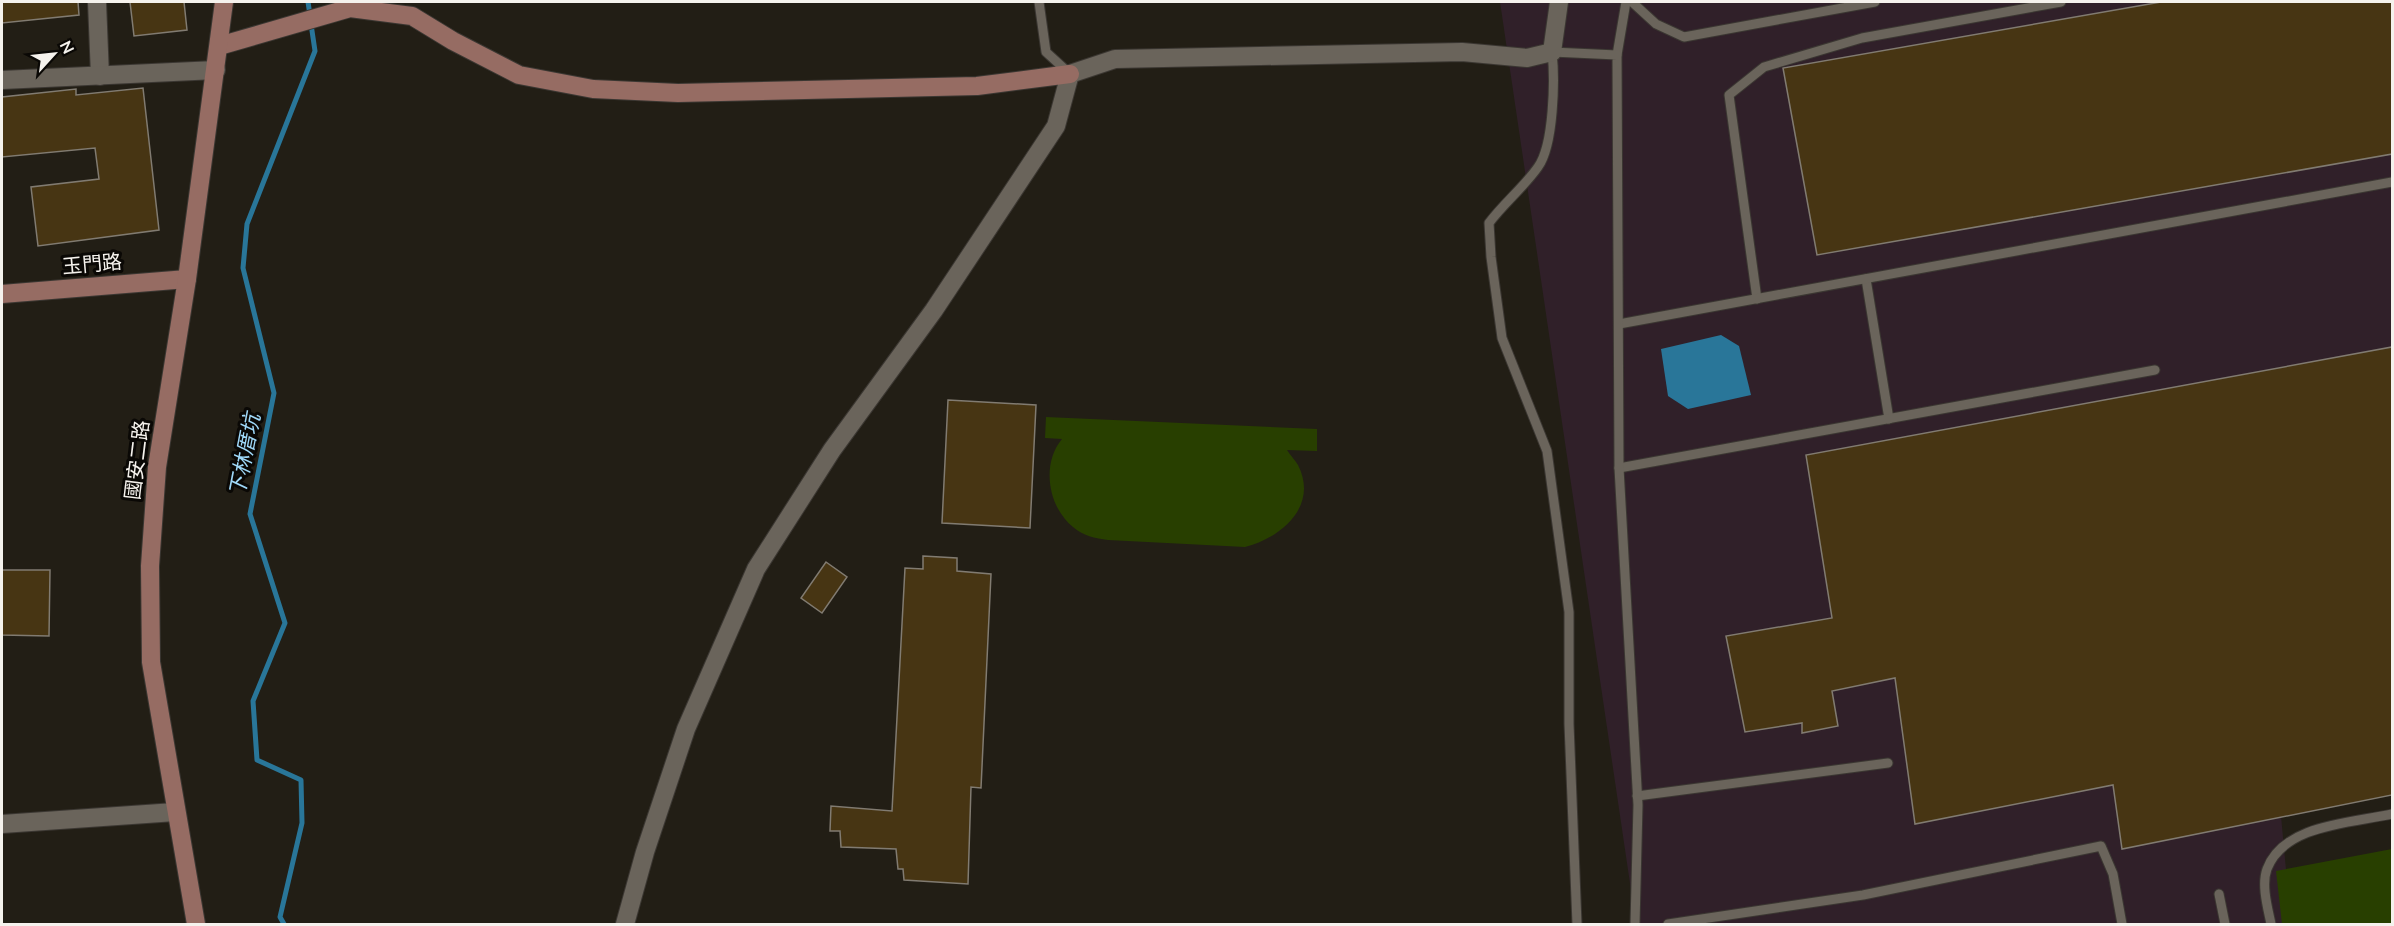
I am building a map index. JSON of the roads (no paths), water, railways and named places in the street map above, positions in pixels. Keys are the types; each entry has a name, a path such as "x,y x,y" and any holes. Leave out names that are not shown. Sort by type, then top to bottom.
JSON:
{"street":[{"path":"97,2 100,76"},
{"name":"國安二路","path":"196,924 151,662 150,566 157,467 187,279 224,2"},
{"path":"219,46 350,8 412,16 453,41 519,75 593,89 678,93 977,86 1070,74 1115,59 1462,52 1527,58 1552,52 1559,2"},
{"path":"2,80 216,70"},
{"path":"625,924 645,852 686,729 756,569 832,450 934,310 1056,126 1070,74"},
{"name":"玉門路","path":"2,294 187,279"},
{"path":"2,824 175,812"}],"lane":[{"path":"1039,2 1046,52 1070,74"},
{"path":"1626,2 1617,55 1616,173 1619,468 1638,796 1635,924"},
{"path":"1632,2 1656,24 1684,37 1875,2"},
{"path":"1757,298 1729,95 1764,68 1862,38 2061,2"},
{"path":"1577,924 1569,724 1569,612 1547,451 1502,338 1491,257 1490,223 1540,165 1546,145 1555,85 1552,52 1617,55"},
{"path":"1619,324 2392,182"},
{"path":"1866,279 1889,419"},
{"path":"1619,468 2155,370"},
{"path":"1638,796 1888,763"},
{"path":"2271,924 2266,896 2266,870 2286,843 2316,831 2392,814"},
{"path":"1668,924 1863,895 2100,846 2113,874 2122,924"},
{"path":"2219,894 2225,924"}],"water":[{"path":"1721,335 1739,346 1751,395 1688,409 1668,396 1661,349"}],"waterway":[{"name":"下林厝坑","path":"308,2 310,15"},
{"name":"下林厝坑","path":"284,924 280,917 302,823 301,780 257,760 253,701 285,623 250,514 274,393 243,268 247,224 315,51 311,24"}]}
